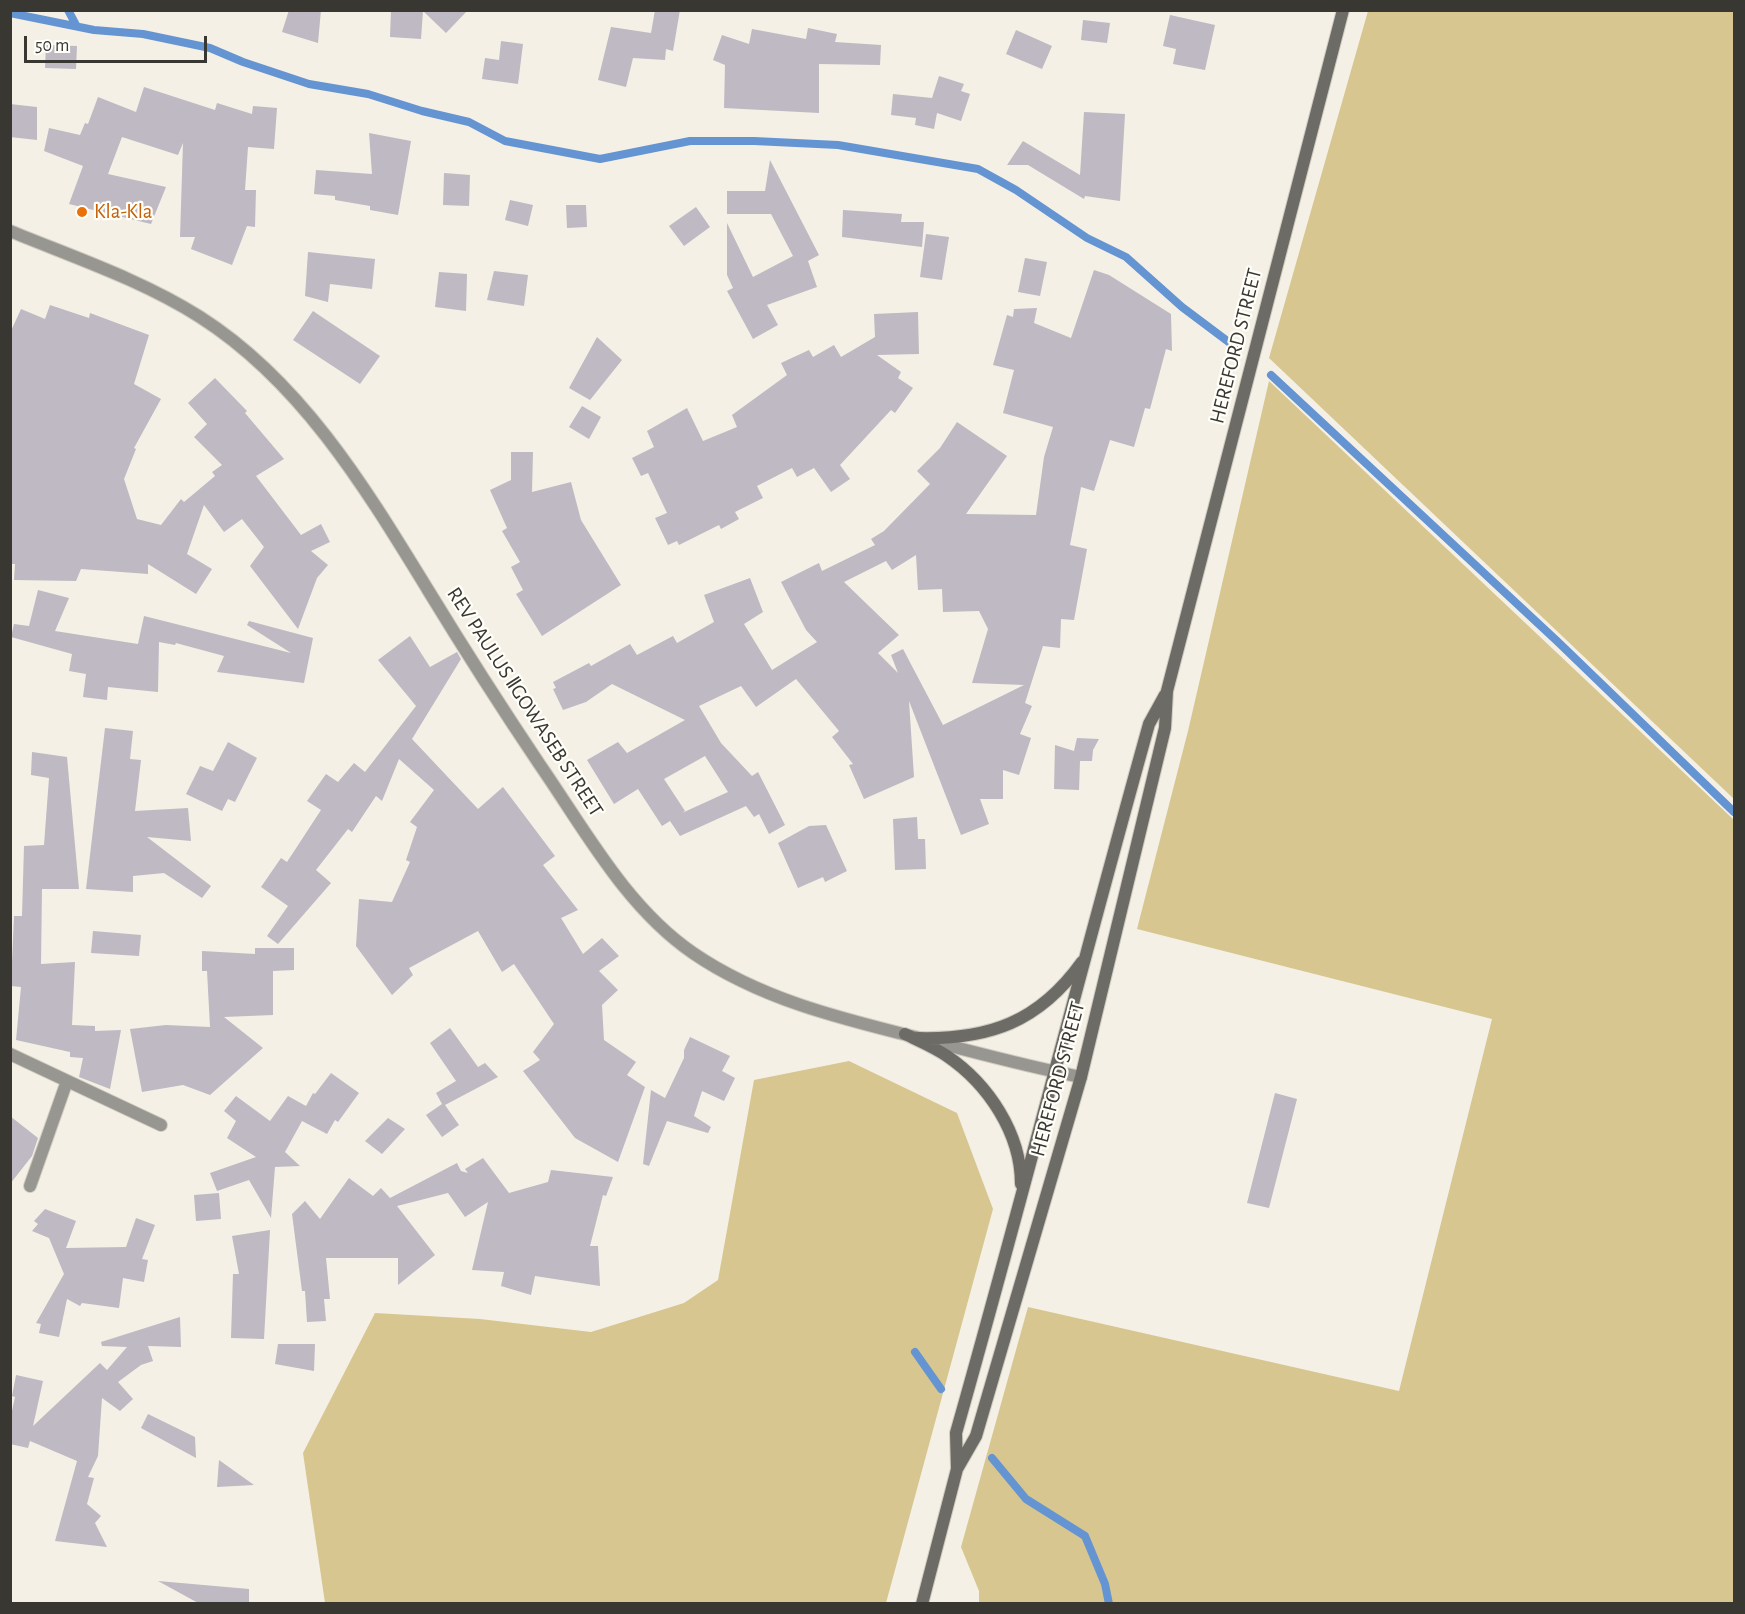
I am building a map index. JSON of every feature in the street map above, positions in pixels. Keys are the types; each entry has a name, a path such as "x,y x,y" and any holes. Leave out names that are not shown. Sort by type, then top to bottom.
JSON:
{"main road":[{"name":"HEREFORD STREET","path":"922,1604 957,1469 976,1436 1081,1077 1166,728 1167,691 1343,10"},
{"name":"HEREFORD STREET","path":"957,1469 956,1432 1022,1201 1053,1072 1149,724 1167,691"},
{"path":"911,1036 951,1039 983,1034 1007,1026 1053,996 1087,954"},
{"path":"911,1036 945,1055 971,1075 992,1100 1008,1125 1016,1149 1021,1175 1022,1201"}],"street":[{"name":"REV PAULUS ǁGOWASEB STREET","path":"10,231 162,295 199,316 267,371 298,401 327,437 382,516 495,698 613,872 641,907 664,930 694,954 759,990 816,1011 1053,1072 1081,1077"},
{"path":"10,1054 160,1125"},
{"path":"30,1186 67,1081"}],"shaded area":[{"path":"1368,11 1734,11 1734,799 1269,358"},
{"path":"1269,381 1734,820 1734,1603 979,1603 979,1591 961,1547 1028,1307 1399,1391 1492,1019 1137,929 1188,731"},
{"path":"849,1061 957,1113 993,1209 886,1603 325,1603 303,1453 375,1313 480,1319 591,1332 684,1303 718,1280 754,1080"}],"building":[{"path":"289,10 321,10 318,43 282,32"},
{"path":"391,10 468,10 446,33 423,11 421,39 390,37"},
{"path":"655,10 680,10 673,51 666,49 665,60 633,58 626,87 598,80 611,27 651,33"},
{"path":"1170,15 1215,25 1205,70 1173,64 1176,49 1163,46"},
{"path":"1083,20 1110,23 1107,43 1081,40"},
{"path":"808,28 837,34 835,42 881,45 880,65 819,64 819,113 724,108 725,65 713,60 722,35 749,44 752,29 806,39"},
{"path":"1016,30 1052,46 1042,69 1006,54"},
{"path":"501,41 523,44 518,84 482,79 485,58 499,60"},
{"path":"46,45 77,46 76,69 45,68"},
{"path":"939,76 964,84 961,91 970,94 961,121 937,113 934,129 915,125 916,118 891,115 893,94 932,98"},
{"path":"144,87 215,110 217,103 252,114 253,106 277,108 274,149 248,147 245,190 256,190 255,227 247,226 232,265 191,249 195,237 180,237 183,143 178,155 122,137 108,174 166,187 151,224 69,204 83,166 44,151 49,128 80,135 85,123 88,124 98,97 136,112"},
{"path":"10,104 37,107 37,140 10,137"},
{"path":"1084,112 1125,114 1120,201 1085,196 1084,199 1028,165 1007,165 1023,141 1080,175"},
{"path":"369,133 411,141 398,215 370,210 370,206 335,200 335,196 314,194 316,170 372,174"},
{"path":"770,160 819,255 808,261 817,287 767,305 778,325 753,339 727,291 733,288 727,275 727,223 753,277 793,256 771,214 727,214 727,191 765,191"},
{"path":"444,173 470,175 469,206 443,205"},
{"path":"510,200 533,205 528,226 505,220"},
{"path":"566,205 586,205 587,227 567,228"},
{"path":"696,207 710,227 684,246 669,226"},
{"path":"843,210 902,214 901,222 924,222 922,247 842,237"},
{"path":"926,234 949,237 942,280 920,277"},
{"path":"308,252 375,259 372,289 330,284 328,302 305,296"},
{"path":"1025,258 1047,262 1040,296 1018,292"},
{"path":"1094,270 1109,275 1171,314 1172,351 1166,349 1150,409 1145,408 1134,447 1110,440 1094,491 1081,487 1070,545 1087,549 1074,620 1061,619 1060,648 1043,646 1025,703 1032,706 1020,734 1031,738 1019,775 1003,770 1003,799 980,799 989,824 961,835 909,701 914,777 864,799 849,765 853,764 832,737 839,731 796,679 756,707 741,686 699,706 721,743 752,776 758,772 785,825 769,834 759,814 754,817 746,806 680,836 670,821 662,826 638,789 614,804 587,760 618,742 627,753 685,720 612,684 586,702 563,710 553,689 556,688 553,682 589,663 591,666 630,644 637,655 673,636 677,643 714,622 704,595 750,578 763,612 744,624 772,670 817,642 806,630 781,582 819,563 822,571 875,545 871,539 884,531 930,484 917,471 940,448 957,422 1007,456 966,514 1036,515 1044,457 1053,427 1003,413 1014,370 993,365 1007,315 1013,317 1014,309 1037,308 1034,323 1071,338","holes":["916,555 918,590 942,589 943,612 979,611 988,629 972,683 1024,685 943,725 903,649 891,655 898,673 878,653 899,635 844,582 886,561 892,570","705,756 728,792 682,813 685,811 664,779"]},
{"path":"494,271 528,275 524,306 487,300"},
{"path":"439,272 467,274 466,311 435,307"},
{"path":"50,305 89,318 90,313 149,335 134,384 161,399 134,448 136,449 124,479 137,519 161,525 181,499 184,502 215,476 212,472 222,465 194,437 207,424 188,403 215,378 247,411 245,413 284,459 256,476 301,535 321,524 330,542 311,551 328,565 317,578 298,629 250,566 264,547 242,519 224,532 204,505 187,554 212,569 196,594 148,564 148,574 81,569 76,581 14,580 15,564 10,564 10,333 21,309 45,319"},
{"path":"313,311 380,356 360,384 293,340"},
{"path":"918,312 919,354 877,355 901,372 898,378 913,388 895,413 891,410 840,465 850,479 831,492 814,468 797,477 792,468 757,486 763,498 735,512 739,519 721,529 719,525 679,545 677,541 668,545 655,518 667,513 648,473 641,476 632,458 654,447 647,431 687,408 703,441 737,427 732,415 787,375 781,363 809,350 813,357 834,345 841,357 875,337 874,314"},
{"path":"597,337 622,360 590,400 569,388"},
{"path":"582,406 601,417 589,439 569,427"},
{"path":"511,452 533,452 532,492 571,482 581,520 621,585 542,636 516,594 523,590 511,567 520,562 502,531 507,528 490,490 511,480"},
{"path":"38,590 69,598 55,631 138,644 144,616 291,653 247,625 249,621 313,638 304,683 217,672 224,656 176,643 175,645 159,642 158,692 108,687 107,700 83,697 86,674 69,671 72,654 11,637 14,624 29,626"},
{"path":"410,636 430,667 457,652 461,659 412,739 478,809 503,787 555,856 543,865 578,910 561,918 583,954 602,938 619,956 599,971 618,990 602,1005 604,1040 636,1062 627,1075 645,1087 618,1162 575,1138 523,1071 540,1060 533,1052 554,1024 514,964 502,972 478,931 409,968 413,975 392,995 356,946 359,899 392,902 410,862 406,860 417,827 410,822 434,790 399,759 382,801 376,796 352,832 348,829 316,870 331,883 278,944 267,936 288,906 261,887 281,858 287,862 321,810 307,801 326,774 338,782 354,763 365,772 416,706 378,660"},
{"path":"105,728 133,731 130,759 141,760 135,811 188,808 191,841 147,837 211,886 202,898 164,873 133,876 133,892 86,889"},
{"path":"1077,738 1099,739 1093,750 1092,761 1080,761 1079,790 1054,789 1055,745 1074,751"},
{"path":"228,742 257,758 235,802 228,799 222,811 186,794 200,766 213,771"},
{"path":"32,752 67,757 79,889 42,889 41,964 75,962 72,1025 95,1026 95,1031 121,1030 110,1089 79,1077 83,1058 70,1057 70,1052 16,1040 21,987 11,986 14,916 22,916 24,846 44,845 49,778 31,775"},
{"path":"917,817 918,839 925,839 926,869 895,870 893,819"},
{"path":"826,825 847,871 825,882 823,877 798,888 778,843 809,826"},
{"path":"93,931 141,935 139,956 91,953"},
{"path":"255,948 294,948 294,970 273,971 273,1015 224,1017 263,1048 210,1095 183,1085 142,1092 130,1029 166,1025 210,1027 207,971 202,971 202,951 255,954"},
{"path":"450,1028 478,1067 485,1063 498,1077 445,1105 459,1125 442,1137 426,1115 442,1104 436,1093 456,1081 430,1043"},
{"path":"690,1037 730,1056 722,1071 735,1078 724,1101 702,1091 694,1116 711,1127 708,1133 667,1121 649,1166 643,1164 651,1090 665,1098 684,1058 684,1050"},
{"path":"331,1073 359,1093 338,1122 335,1120 327,1134 302,1121 285,1152 300,1166 275,1167 271,1218 249,1180 217,1191 210,1173 256,1157 227,1138 236,1121 224,1111 236,1096 270,1121 288,1096 306,1106 313,1093 315,1094"},
{"path":"1275,1093 1297,1099 1269,1208 1247,1203"},
{"path":"10,1116 38,1138 32,1156 10,1184"},
{"path":"388,1118 405,1129 382,1154 365,1141"},
{"path":"483,1158 509,1193 548,1182 551,1170 613,1177 606,1196 603,1195 590,1246 598,1246 600,1286 535,1276 531,1295 501,1286 504,1272 472,1270 488,1202 465,1217 448,1193 397,1206 435,1255 398,1285 398,1258 326,1258 330,1299 324,1299 326,1321 307,1322 305,1291 302,1291 292,1214 305,1201 320,1219 349,1178 373,1196 381,1188 390,1198 457,1163 461,1171 468,1173 465,1169"},
{"path":"219,1193 221,1219 196,1221 194,1195"},
{"path":"45,1209 76,1221 66,1248 126,1247 136,1218 155,1225 142,1259 148,1260 144,1282 123,1278 119,1308 82,1303 80,1306 67,1299 59,1337 39,1333 41,1324 36,1323 64,1274 49,1238 32,1231 38,1224 34,1221"},
{"path":"270,1230 264,1339 231,1338 233,1274 239,1274 232,1236"},
{"path":"180,1317 181,1347 148,1346 153,1361 141,1365 118,1382 133,1399 120,1411 102,1398 98,1456 88,1477 94,1478 87,1504 101,1516 95,1523 107,1547 55,1541 77,1461 30,1441 28,1448 10,1444 10,1420 15,1397 12,1396 16,1375 43,1381 33,1426 100,1363 107,1370 127,1347 102,1346 101,1342"},
{"path":"278,1344 315,1344 314,1371 275,1364"},
{"path":"148,1414 195,1437 196,1458 141,1428"},
{"path":"219,1460 254,1485 217,1487"},
{"path":"158,1581 249,1589 249,1604 200,1604"}],"waterway":[{"path":"68,10 76,25"},
{"path":"10,13 94,30 143,34 210,48 243,62 309,84 368,94 422,111 469,122 505,141 600,159 690,141 754,141 838,145 978,169 1016,190 1087,238 1126,257 1182,307 1234,346"},
{"path":"1271,375 1557,641 1734,812"},
{"path":"915,1352 941,1389"},
{"path":"992,1458 1026,1499 1085,1536 1105,1584 1109,1604"}],"place":[{"name":"Kla-Kla","path":"82,212"}]}
